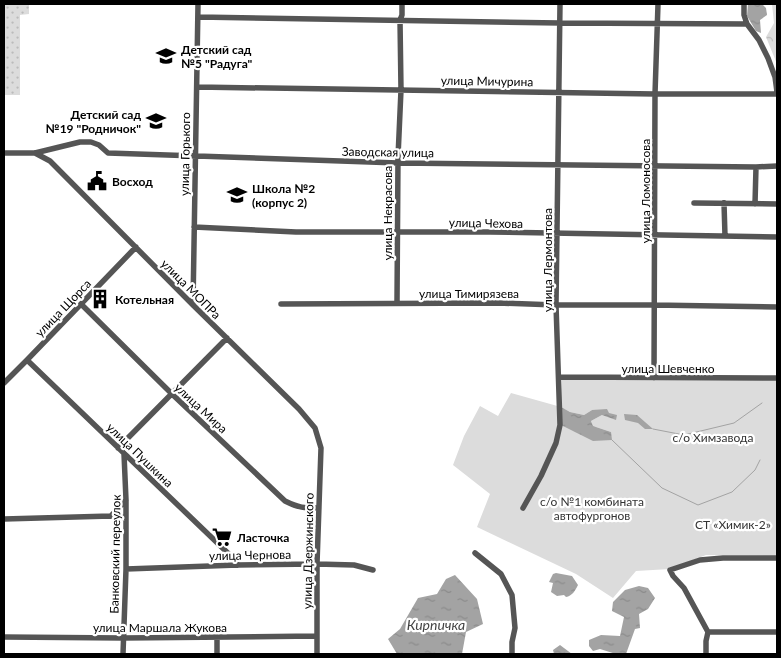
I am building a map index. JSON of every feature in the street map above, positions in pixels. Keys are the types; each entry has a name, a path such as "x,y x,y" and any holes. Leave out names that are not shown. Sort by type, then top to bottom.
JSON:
{"street":[{"name":"улица Горького","path":"193,305 198,4"},
{"name":"улица Некрасова","path":"397,303 398,163 401,90 400,20 402,4"},
{"name":"улица Лермонтова","path":"524,508 556,444 560,425 556,305 560,4"},
{"name":"улица Ломоносова","path":"654,378 655,94 658,4"},
{"path":"744,4 744,15 747,24 759,40 768,58 775,77 777,93"},
{"path":"198,17 747,24"},
{"name":"улица Мичурина","path":"197,87 655,94 777,93"},
{"name":"Заводская улица","path":"4,153 36,153 80,142 91,142 99,145 108,154 398,163 777,166"},
{"name":"улица МОПРа","path":"36,153 50,161 299,409 315,428 321,448"},
{"path":"755,204 756,167"},
{"path":"694,203 777,204"},
{"path":"724,203 725,236"},
{"name":"улица Чехова","path":"194,227 296,232 777,237"},
{"name":"улица Щорса","path":"4,383 136,247"},
{"name":"улица Тимирязева","path":"281,304 498,303 777,307"},
{"name":"улица Мира","path":"81,304 172,394 285,501 296,507 319,508"},
{"path":"118,448 227,338"},
{"name":"улица Пушкина","path":"27,360 233,558 238,565"},
{"name":"улица Шевченко","path":"559,377 777,378"},
{"name":"улица Дзержинского","path":"318,654 321,448"},
{"name":"Банковский переулок","path":"123,654 126,569 124,454"},
{"path":"110,516 126,500"},
{"path":"4,519 110,516 126,518"},
{"path":"475,553 501,574 512,595 515,628 512,654"},
{"path":"706,654 708,632 684,588 670,570 700,560 777,558"},
{"name":"улица Чернова","path":"126,569 318,564 354,565 373,570"},
{"path":"708,632 777,632"},
{"name":"улица Маршала Жукова","path":"4,637 317,636"},
{"path":"217,637 217,654"}],"green space":[{"path":"4,4 29,4 29,14 20,15 20,95 4,95"},
{"path":"772,4 777,4 777,64 766,37 774,23"},
{"path":"562,379 777,380 777,556 706,555 670,569 636,571 613,598 576,574 477,527 490,494 453,465 464,436 480,406 498,416 511,393 561,407","holes":["562,408 584,415 592,410 602,415 591,421 593,426 611,432 562,425"]}],"water":[{"path":"748,4 764,4 766,8 767,15 760,20 761,33 756,31 747,16"},
{"path":"561,407 570,412 584,415 592,410 607,409 609,413 617,415 616,420 602,415 591,421 593,426 611,432 612,440 593,441 561,425"},
{"path":"624,414 637,415 653,429 645,429 638,423 625,420"},
{"path":"553,574 572,576 578,585 570,596 557,596 551,592 553,583 549,582"},
{"name":"Кирпичка","path":"455,575 477,599 483,624 466,632 462,654 397,654 388,639 400,629 418,598 437,594 446,579"},
{"path":"639,586 648,588 655,598 648,609 639,614 640,628 635,629 626,654 616,654 600,649 593,651 589,646 589,640 601,635 620,636 624,617 612,611 613,602 625,590"},
{"path":"560,645 572,654 554,654 553,650"}],"waterway":[{"path":"653,429 684,435 734,423 762,403"},
{"path":"612,440 662,488 698,505 732,492 755,470 760,460"}],"place":[{"name":"Детский сад №5 \"Радуга\"","path":"166,56"},
{"name":"Детский сад №19 \"Родничок\"","path":"156,121"},
{"name":"Восход","path":"97,181"},
{"name":"Школа №2 (корпус 2)","path":"237,195"},
{"name":"Котельная","path":"100,299"},
{"name":"Ласточка","path":"222,537"}],"park label":[{"name":"с/о Химзавода","path":"713,437"},
{"name":"с/о №1 комбината автофургонов","path":"592,508"},
{"name":"СТ «Химик-2»","path":"733,524"}]}
